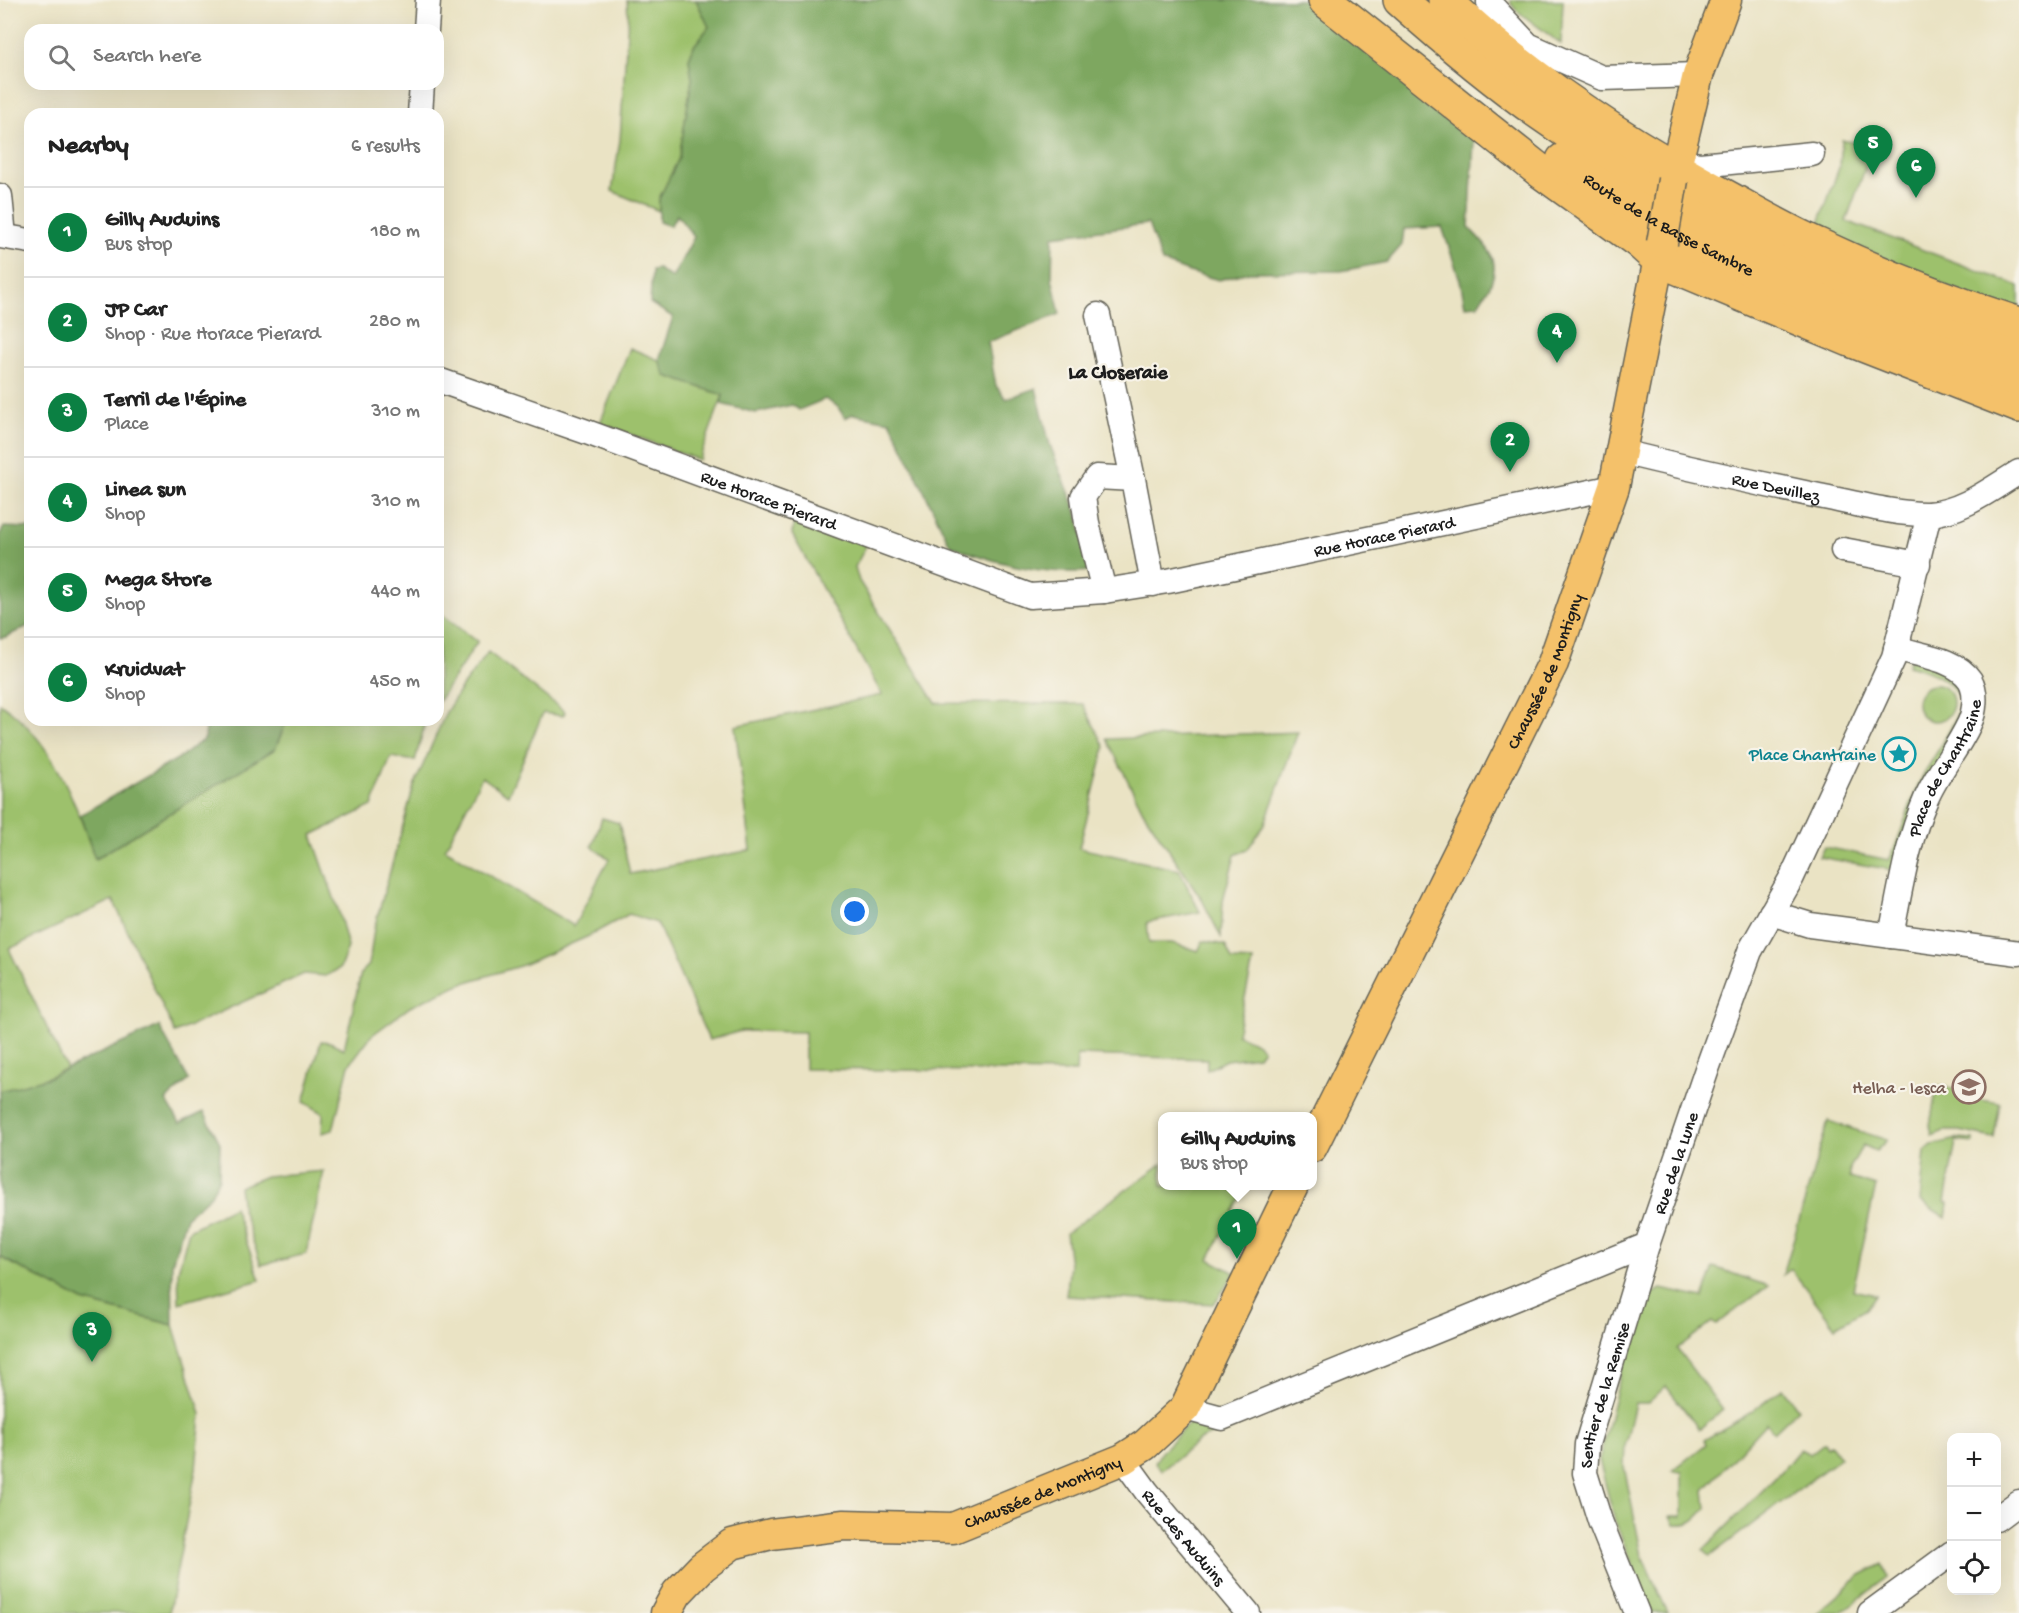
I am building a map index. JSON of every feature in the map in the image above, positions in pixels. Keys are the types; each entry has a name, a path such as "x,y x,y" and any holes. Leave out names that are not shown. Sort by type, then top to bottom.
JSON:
{"highway":[{"path":"1325,0 1529,163 1638,242 1850,340 2019,406"},
{"name":"Route de la Basse Sambre","path":"1358,0 1448,76 1582,173 1699,245 1836,309 2019,380"},
{"name":"Route de la Basse Sambre","path":"1400,0 1447,42 1540,114 1644,181 1800,262 1899,306 2019,349"},
{"path":"1445,0 1570,104 1675,170 1815,244 1967,307 2019,324"}],"main road":[{"name":"Chaussée de Montigny","path":"1317,1137 1553,663 1614,487 1675,170 1698,75 1726,0"},
{"name":"Chaussée de Montigny","path":"666,1613 677,1593 702,1567 732,1544 771,1534 844,1525 953,1528 1123,1458 1144,1445 1185,1408 1291,1190"}],"street":[{"path":"426,24 428,0"},
{"path":"1489,0 1489,3 1528,45 1602,78 1698,75"},
{"path":"420,108 422,90"},
{"path":"1675,170 1700,165 1812,154"},
{"path":"0,196 2,236 24,240"},
{"path":"1098,315 1153,584"},
{"name":"Rue Horace Pierard","path":"444,382 584,431 1030,596 1104,591 1153,584 1614,487"},
{"name":"Rue Devillez","path":"1622,452 1838,500 1904,512 1929,514 1964,505 2019,472"},
{"path":"1104,591 1083,498 1097,477 1133,479"},
{"path":"1899,637 1929,514"},
{"path":"1843,550 1918,564"},
{"name":"Rue de la Lune","path":"1647,1245 1727,1010 1750,951 1792,877 1899,637"},
{"name":"Place de Chantraine","path":"1884,935 1926,798 1964,736 1974,714 1974,694 1971,682 1961,671 1899,637"},
{"path":"1771,913 1810,925 2019,954"},
{"path":"1185,1408 1222,1418 1647,1245"},
{"name":"Sentier de la Remise","path":"1637,1613 1600,1521 1585,1473 1587,1444 1647,1245"},
{"name":"Rue des Auduins","path":"1123,1458 1147,1492 1248,1613"},
{"path":"2001,1515 2019,1502"},
{"path":"1870,1613 1947,1556"}],"green space":[{"path":"627,0 696,0 709,27 694,46 689,59 692,79 679,158 659,199 659,211 612,191 620,140"},
{"path":"696,0 1322,0 1484,133 1474,142 1469,228 1486,246 1493,259 1494,274 1491,283 1478,305 1465,306 1460,280 1442,227 1404,229 1402,245 1387,262 1341,271 1249,272 1219,280 1162,262 1148,224 1053,236 1052,278 1060,314 988,342 996,386 1006,399 1036,388 1050,445 1077,512 1091,571 1055,572 1019,567 950,545 890,421 853,414 845,418 837,406 825,399 799,410 792,405 756,413 721,404 723,395 666,376 659,360 673,317 650,303 652,270 658,269 672,278 694,237 677,215 670,226 659,222 659,199 679,158 692,79 689,59 694,46 709,27"},
{"path":"1511,0 1563,0 1561,44 1516,10"},
{"path":"1842,140 1873,147 1846,221 2019,286 2019,318 1817,229 1840,165"},
{"path":"630,348 659,360 666,376 723,395 699,460 600,423"},
{"path":"794,522 867,544 855,567 859,581 936,703 1083,704 1105,747 1079,848 1179,870 1200,912 1147,922 1149,943 1172,943 1198,951 1203,941 1225,945 1232,960 1253,961 1237,1034 1258,1044 1263,1049 1258,1056 1226,1060 1207,1070 1207,1059 1077,1055 1076,1072 805,1069 805,1032 741,1031 709,1040 657,923 629,914 589,936 523,965 457,985 410,1007 371,1036 349,1065 333,1130 322,1133 323,1113 304,1102 321,1041 330,1042 344,1049 361,973 369,965 374,929 414,786 440,726 444,726 446,712 488,652 565,712 563,716 543,713 508,795 482,777 445,849 574,926 609,859 592,846 602,818 619,823 630,874 751,850 735,726 882,695 792,534"},
{"path":"4,527 24,528 24,628 0,638 0,534"},
{"path":"444,617 478,641 444,693"},
{"path":"1911,658 1952,675 1970,697 1892,870 1819,857 1824,847 1889,860 1923,775 1954,722 1961,699 1951,686 1939,677 1908,665"},
{"path":"1935,685 1948,690 1953,703 1948,716 1935,721 1922,716 1917,703 1922,690"},
{"path":"0,703 18,717 48,753 70,794 95,859 275,749 285,726 424,726 415,761 391,757 372,806 312,835 339,912 348,947 340,968 326,976 304,974 175,1033 113,900 9,949 67,1069 36,1082 0,1091"},
{"path":"206,726 285,726 275,749 95,859 80,815 179,758 205,738"},
{"path":"1298,732 1264,826 1247,850 1235,855 1223,900 1221,937 1201,898 1143,811 1107,739"},
{"path":"159,1026 189,1080 166,1100 180,1123 204,1112 220,1143 219,1178 211,1195 186,1217 172,1263 173,1325 83,1301 0,1257 0,1091 47,1078"},
{"path":"1937,1086 1976,1092 1975,1099 2000,1103 1994,1138 1959,1131 1944,1131 1932,1136 1930,1125"},
{"path":"1828,1121 1887,1140 1876,1151 1863,1145 1850,1168 1850,1178 1876,1186 1853,1290 1876,1295 1866,1309 1835,1327 1791,1269 1783,1275"},
{"path":"1957,1139 1973,1140 1973,1143 1956,1141 1945,1202 1948,1203 1946,1218 1920,1201 1925,1151 1932,1145"},
{"path":"1158,1167 1158,1190 1240,1190 1243,1192 1209,1259 1235,1273 1214,1304 1066,1296 1070,1265 1066,1233"},
{"path":"324,1171 306,1254 261,1265 242,1209 239,1187 266,1176"},
{"path":"234,1207 260,1280 179,1303 178,1271 189,1230"},
{"path":"0,1257 83,1301 173,1325 201,1414 196,1469 169,1613 0,1613"},
{"path":"1714,1267 1768,1286 1716,1325 1712,1322 1677,1349 1723,1410 1699,1429 1666,1386 1648,1403 1635,1403 1625,1446 1624,1466 1642,1556 1668,1613 1652,1613 1615,1521 1599,1460 1620,1377 1646,1297 1661,1289 1703,1298"},
{"path":"1783,1388 1798,1409 1774,1432 1766,1423 1704,1490 1706,1508 1696,1519 1689,1523 1674,1524 1670,1516 1682,1516 1682,1472 1672,1471 1706,1444 1704,1440 1750,1413"},
{"path":"1194,1418 1218,1432 1201,1439 1162,1470 1155,1463 1161,1452"},
{"path":"1824,1443 1827,1448 1831,1445 1840,1458 1710,1556 1703,1550 1781,1472 1800,1449 1810,1454"},
{"path":"1883,1564 1888,1577 1840,1613 1817,1613 1861,1575"}],"place":[{"name":"Mega Store","path":"1873,175"},
{"name":"Kruidvat","path":"1916,198"},
{"name":"Linea sun","path":"1557,363"},
{"name":"JP Car","path":"1510,472"},
{"name":"Place Chantraine","path":"1899,754"},
{"name":"Helha - Iesca","path":"1969,1087"},
{"name":"Gilly Auduins","path":"1237,1259"},
{"name":"Terril de l'Épine","path":"92,1362"}],"district":[{"name":"La Closeraie","path":"1118,371"}]}
